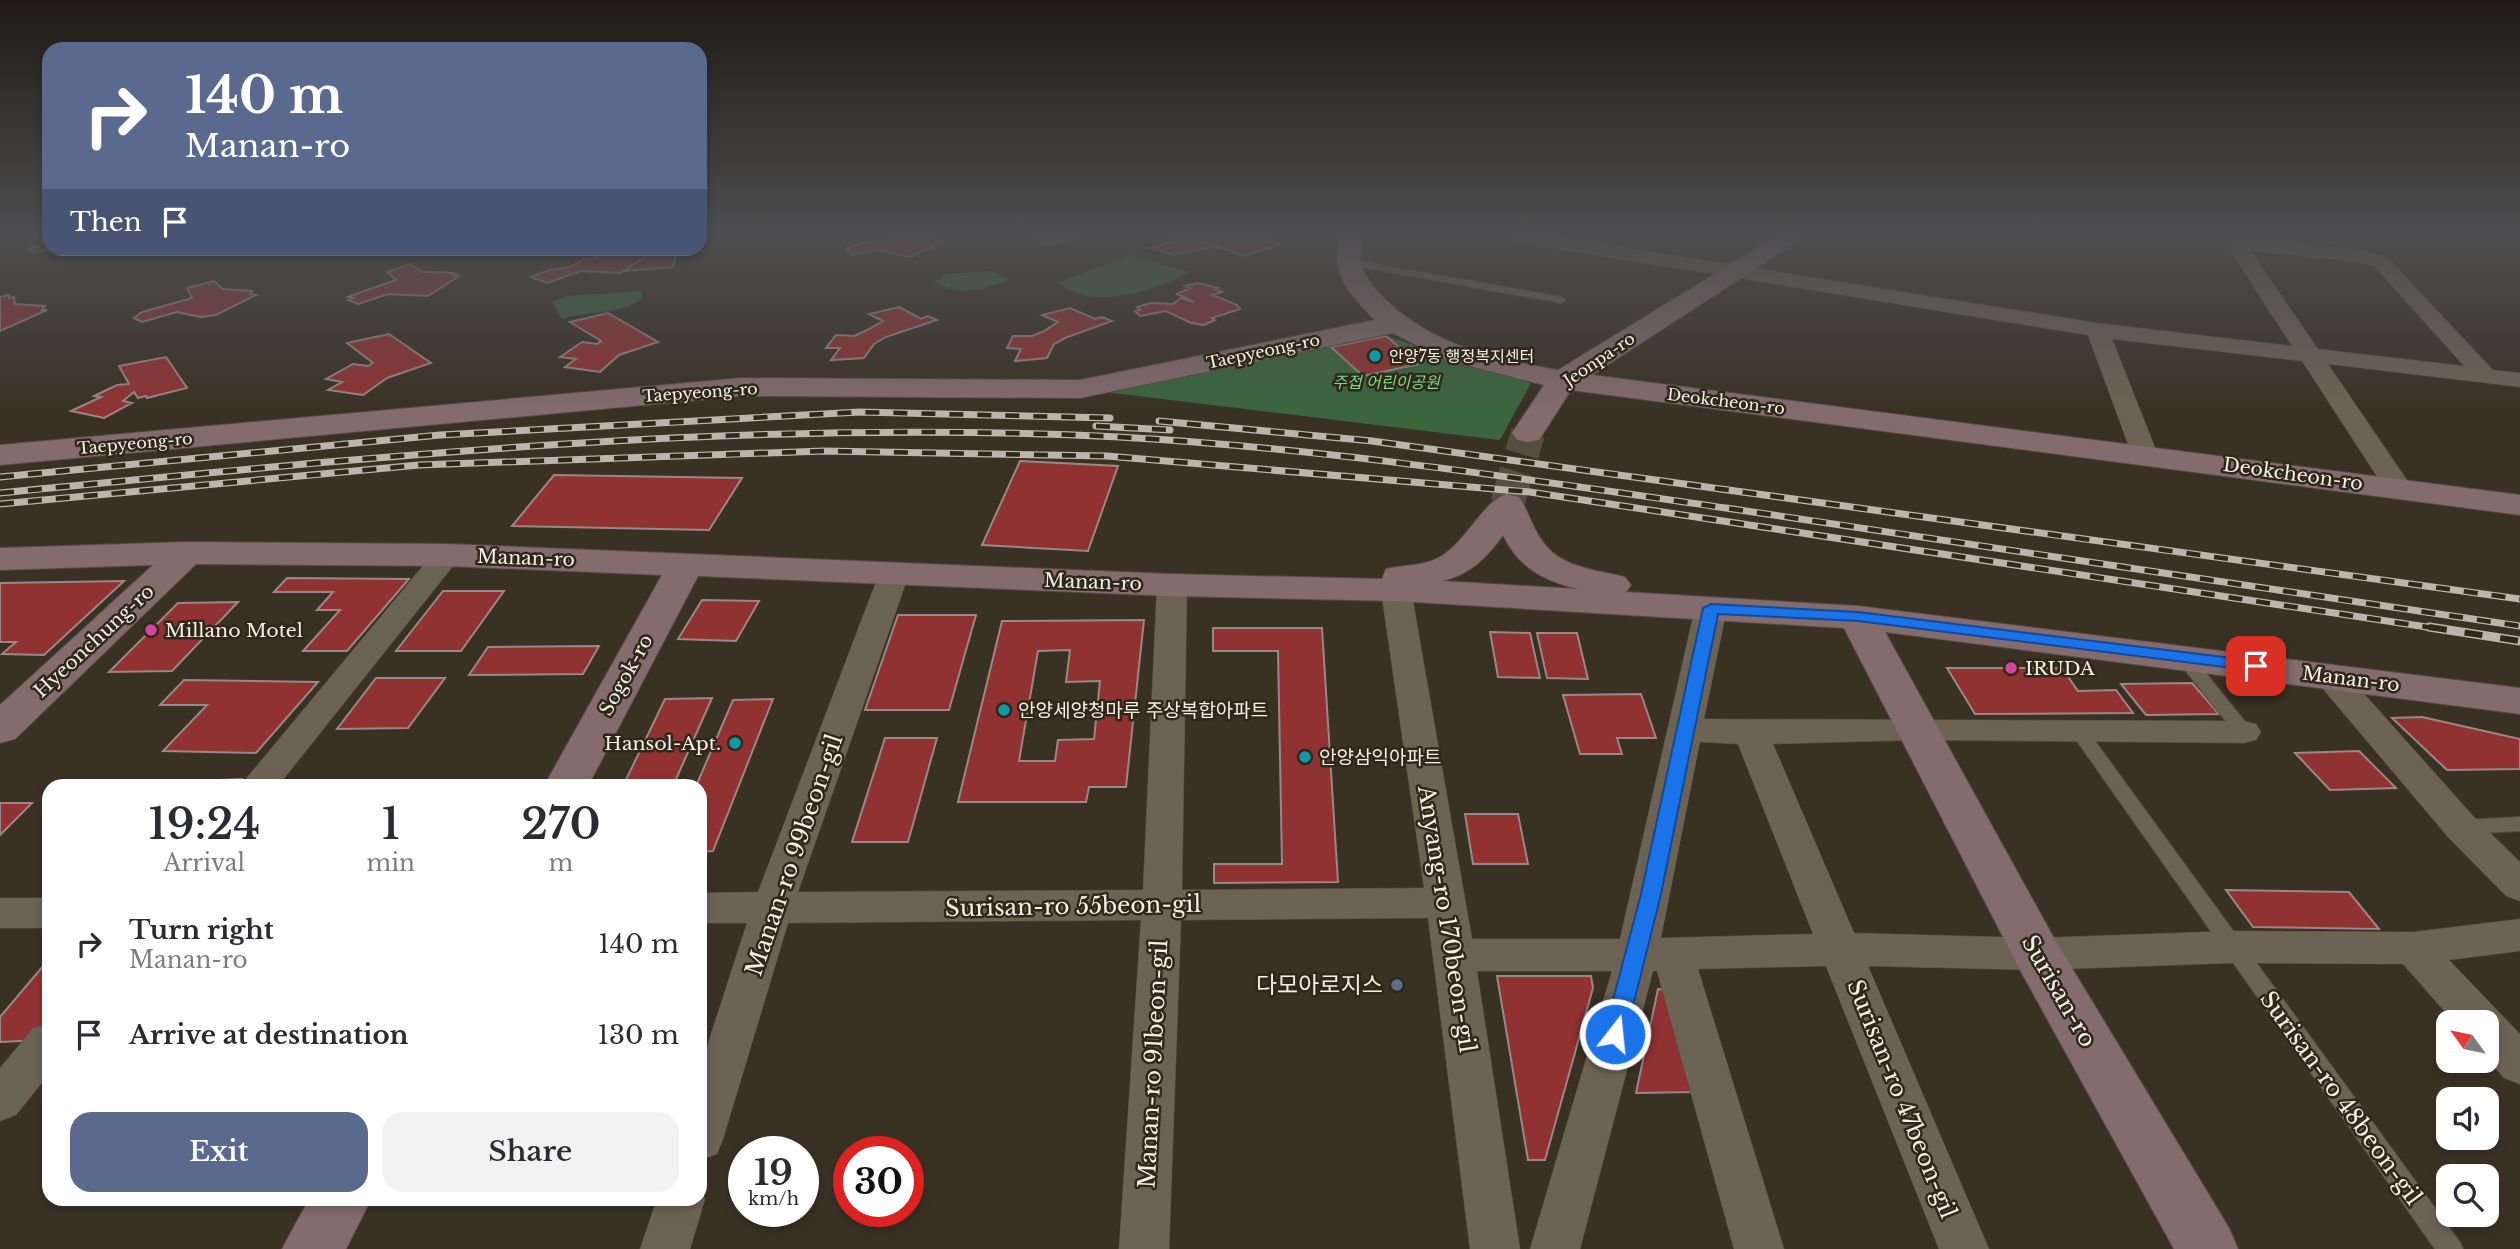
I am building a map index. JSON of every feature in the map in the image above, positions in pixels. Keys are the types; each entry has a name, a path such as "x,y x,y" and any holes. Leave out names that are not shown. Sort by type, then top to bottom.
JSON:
{"street":[{"name":"Deokcheon-ro","path":"1368,294 1396,324 1477,361 1563,380 2520,505"},
{"name":"Jeonpa-ro","path":"1528,433 1543,406 1563,380 1698,294"},
{"path":"1878,294 2097,330 2520,380"},
{"name":"Deokcheon-ro","path":"2270,294 2399,489"},
{"name":"Deokcheon-ro","path":"2411,294 2486,376"},
{"name":"Taepyeong-ro","path":"0,455 741,387 1080,389 1396,324"},
{"path":"2097,330 2145,455"},
{"path":"1289,588 1329,580 1392,578 1443,569 1466,555 1488,534 1507,503 1521,542 1553,571 1587,581 1662,592 1711,608 1684,730 1654,953 1555,1249"},
{"name":"Manan-ro","path":"0,559 187,552 447,555 1172,585 1396,590 1858,617 2183,656 2520,701"},
{"name":"Hyeonchung-ro","path":"0,729 187,552"},
{"path":"264,779 447,555"},
{"name":"Sogok-ro","path":"570,779 686,565"},
{"name":"Manan-ro 99beon-gil","path":"707,1117 772,909 894,574"},
{"name":"Manan-ro 91beon-gil","path":"1144,1249 1162,905 1172,585"},
{"name":"Anyang-ro 170beon-gil","path":"1396,590 1454,955 1494,1249"},
{"name":"Surisan-ro","path":"1858,617 2037,954 2207,1249"},
{"path":"2330,676 2461,827 2520,886"},
{"path":"1684,730 1751,733 1917,729 2244,732"},
{"path":"1751,733 1840,949"},
{"name":"Surisan-ro 55beon-gil","path":"707,908 1446,903"},
{"path":"0,914 42,913"},
{"path":"1454,955 1840,949 2037,954 2231,947 2413,948 2520,935"},
{"path":"2413,948 2470,1010"},
{"name":"Surisan-ro 47beon-gil","path":"1840,949 1964,1249"},
{"path":"1654,953 1759,1249"},
{"path":"2499,1041 2520,1065"},
{"path":"0,1101 42,1050"},
{"path":"313,1249 337,1206"},
{"path":"666,1249 679,1206"}],"lane":[{"name":"Deokcheon-ro","path":"1538,294 1562,300"},
{"path":"2183,656 2244,732"},
{"name":"Surisan-ro 48beon-gil","path":"2078,730 2450,1249"},
{"path":"2461,827 2520,824"}],"green space":[{"path":"642,294 641,299 623,308 562,319 552,302 566,296"},
{"path":"1081,294 1129,294 1112,297"},
{"name":"주접 어린이공원","path":"1386,336 1531,383 1500,440 1080,389"}],"building":[{"path":"190,294 256,295 216,315 201,317 177,312 142,322 134,318 142,312 192,298"},
{"path":"356,294 387,294 358,304 348,300 353,298 348,297"},
{"path":"394,294 431,294 428,296"},
{"path":"1178,294 1215,294 1213,295 1237,305 1240,309 1212,318 1215,320 1204,325 1191,323 1166,311 1140,316 1135,311 1140,310 1137,307 1151,303 1173,304 1181,298 1194,302"},
{"path":"9,295 9,298 14,297 15,304 45,306 42,310 47,310 0,331 0,297"},
{"path":"899,307 921,319 928,316 937,320 886,337 874,344 864,358 831,360 840,348 826,348 836,335 854,336 883,321 869,314"},
{"path":"1070,308 1095,319 1102,317 1112,321 1054,344 1047,358 1015,361 1021,349 1007,348 1013,336 1032,336 1044,331 1058,322 1042,315"},
{"path":"608,313 658,342 619,355 600,372 565,367 576,359 560,357 582,342 597,344 601,341 570,322"},
{"path":"389,334 431,363 387,378 363,395 328,390 342,382 326,379 353,364 368,366 373,363 347,343"},
{"name":"안양7동 행정복지센터","path":"1386,336 1419,364 1363,376 1331,347"},
{"path":"166,357 187,388 147,398 138,398 134,392 123,401 132,403 104,418 71,411 101,397 94,396 117,385 129,384 119,366"},
{"path":"1020,461 1118,466 1088,551 982,545"},
{"path":"554,475 742,478 709,530 512,526"},
{"path":"287,578 409,579 347,651 303,651 340,610 317,610 333,592 274,592"},
{"path":"124,581 44,655 2,654 16,642 0,642 0,583"},
{"path":"443,591 504,591 461,651 396,651"},
{"path":"702,600 759,601 736,641 678,639"},
{"path":"238,602 172,671 109,672 178,603"},
{"path":"898,615 976,615 949,710 865,710"},
{"name":"안양세양청마루 주상복합아파트","path":"1144,620 1126,787 1089,787 1086,802 958,802 1002,621","holes":["1070,650 1066,682 1100,681 1094,739 1058,740 1055,761 1019,761 1038,651"]},
{"name":"안양삼익아파트","path":"1213,628 1322,628 1338,882 1214,883 1214,864 1282,864 1278,651 1213,651"},
{"path":"1490,632 1530,633 1540,678 1498,677"},
{"path":"1537,633 1577,633 1588,679 1547,678"},
{"path":"599,646 583,674 469,675 488,647"},
{"path":"1947,668 2062,668 2078,691 2116,690 2133,713 1975,714"},
{"path":"376,678 445,678 408,728 337,729"},
{"path":"184,680 318,682 256,753 163,751 207,705 160,705"},
{"path":"2192,683 2219,714 2146,715 2121,684"},
{"path":"1641,694 1656,738 1617,738 1622,754 1580,754 1563,695"},
{"path":"712,698 676,779 626,779 665,699"},
{"name":"Hansol-Apt.","path":"773,699 713,851 707,851 707,779 699,779 733,700"},
{"path":"2422,717 2520,739 2520,769 2447,770 2392,718"},
{"path":"885,738 937,738 908,842 852,842"},
{"path":"2359,751 2396,788 2330,790 2295,753"},
{"path":"0,803 32,803 0,835"},
{"path":"1465,814 1518,814 1528,864 1473,864"},
{"path":"2226,890 2349,892 2379,929 2253,927"},
{"path":"42,967 42,1040 0,1042 0,1017"},
{"path":"1497,976 1591,976 1593,988 1545,1160 1528,1160"},
{"path":"1658,989 1664,990 1694,1092 1636,1093"}],"tunnel":[{"path":"1507,504 1528,433"}],"railway":[{"path":"0,477 440,435 860,412 1110,418"},
{"path":"1159,421 1372,441 2520,599"},
{"path":"1096,426 1170,430"},
{"path":"0,493 279,466 559,444 839,433 979,432 1119,437 1271,449 1499,476 2520,626"},
{"path":"0,504 419,465 824,451 1107,456 1530,492 2440,629"},
{"path":"2429,627 2520,641"}],"place":[{"name":"안양7동 행정복지센터","path":"1375,356"},
{"name":"Millano Motel","path":"151,630"},
{"name":"IRUDA","path":"2011,668"},
{"name":"안양세양청마루 주상복합아파트","path":"1004,710"},
{"name":"Hansol-Apt.","path":"735,743"},
{"name":"안양삼익아파트","path":"1305,757"},
{"name":"다모아로지스","path":"1397,985"}],"route":[{"path":"1615,1034 1651,894 1711,608 1858,617 2256,666"}]}
